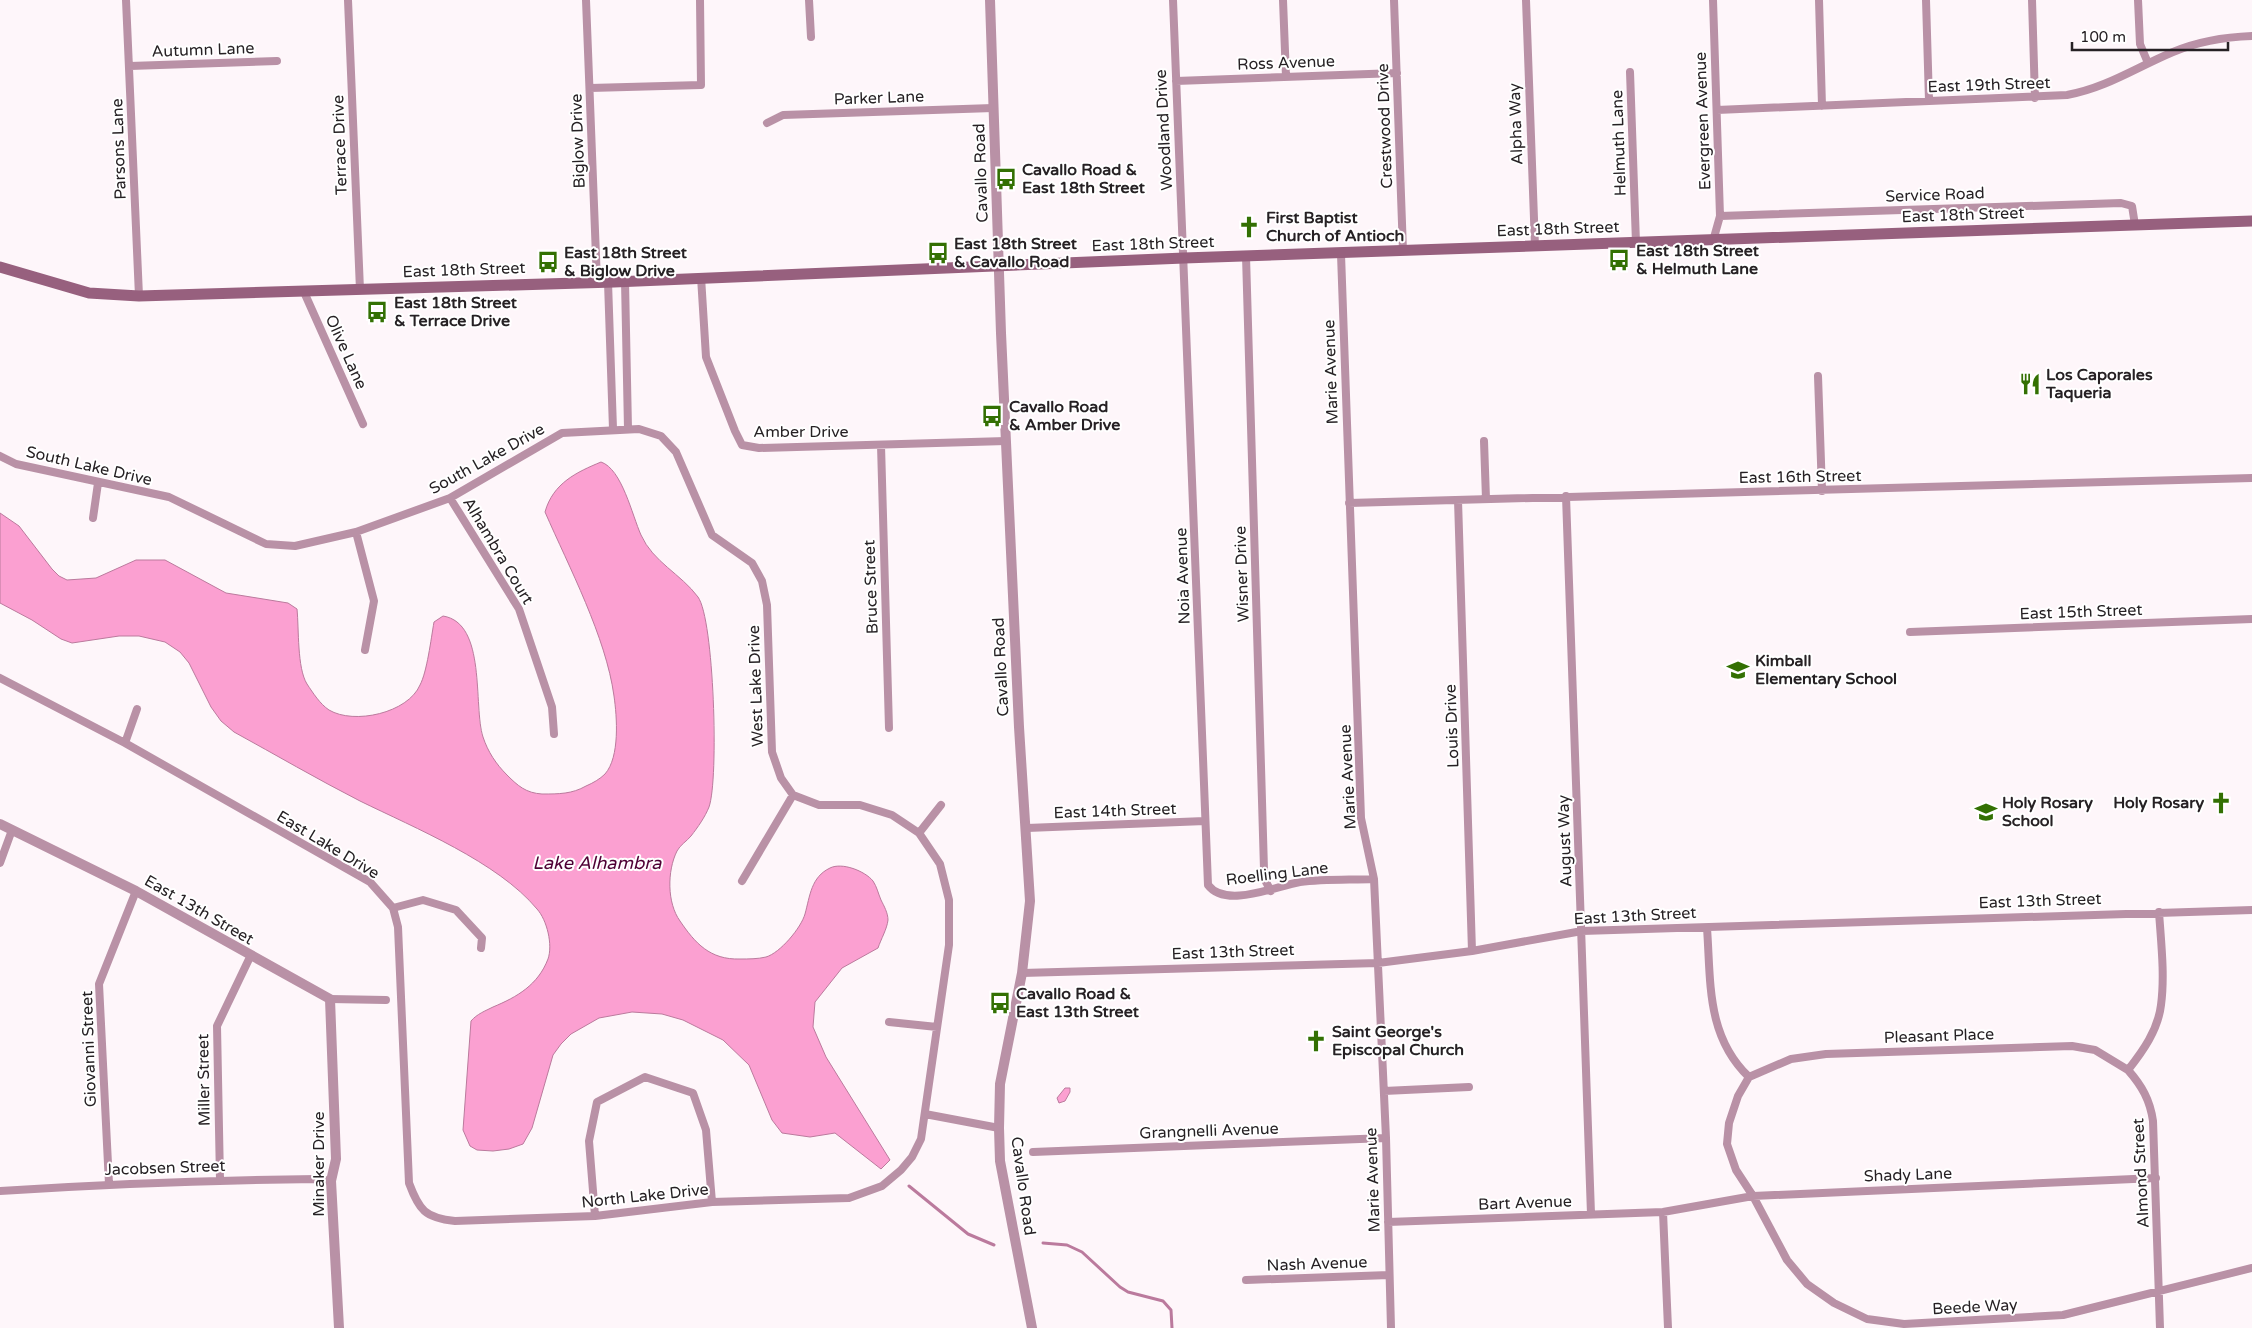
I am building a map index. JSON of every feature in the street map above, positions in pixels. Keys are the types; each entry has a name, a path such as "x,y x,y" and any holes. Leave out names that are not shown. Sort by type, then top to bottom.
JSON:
{"main road":[{"name":"East 18th Street","path":"0,267 89,293 139,296 602,282 1184,258 2252,221"}],"street":[{"name":"Parsons Lane","path":"126,0 139,296"},
{"name":"Terrace Drive","path":"348,0 360,290"},
{"name":"Biglow Drive","path":"586,0 602,282 615,429"},
{"path":"590,88 701,85 700,0"},
{"path":"809,0 811,37"},
{"name":"Cavallo Road","path":"990,0 1006,441 1019,727 1030,901 1022,973 1000,1084 1000,1161 1032,1328"},
{"name":"Woodland Drive","path":"1173,0 1184,258"},
{"path":"1283,0 1286,77"},
{"name":"Crestwood Drive","path":"1394,0 1404,251"},
{"name":"Alpha Way","path":"1526,0 1534,246"},
{"name":"Evergreen Avenue","path":"1713,0 1720,216 1714,241"},
{"path":"1818,0 1822,106"},
{"path":"1926,0 1929,101"},
{"path":"2032,0 2035,98"},
{"path":"2138,0 2140,44 2148,63"},
{"name":"East 19th Street","path":"1717,110 2035,98 2087,91 2107,84 2174,51 2203,42 2229,37 2252,36"},
{"name":"Autumn Lane","path":"130,66 277,61"},
{"name":"Helmuth Lane","path":"1630,72 1636,243"},
{"name":"Ross Avenue","path":"1176,81 1397,73"},
{"name":"Parker Lane","path":"767,123 783,116 994,108"},
{"name":"Service Road","path":"1720,216 2121,203 2132,206 2135,225"},
{"name":"Marie Avenue","path":"1341,254 1361,818 1374,879 1386,1138 1391,1328"},
{"name":"Wisner Drive","path":"1246,256 1264,869 1266,882 1271,891"},
{"name":"Noia Avenue","path":"1184,258 1205,821 1208,885 1213,892"},
{"name":"Amber Drive","path":"701,277 706,357 734,431 742,445 759,448 1006,441"},
{"path":"625,281 628,429"},
{"name":"Olive Lane","path":"304,292 363,424"},
{"path":"1818,376 1822,491"},
{"name":"West Lake Drive","path":"615,429 639,429 661,436 676,452 712,535 752,563 762,581 767,605 772,752 781,778 793,795"},
{"name":"South Lake Drive","path":"0,456 16,464 169,497 266,544 295,546 356,532 450,498 562,433 615,429"},
{"path":"1484,441 1486,499"},
{"name":"Bruce Street","path":"881,445 889,728"},
{"name":"East 16th Street","path":"1350,503 2252,478"},
{"path":"93,518 98,483"},
{"name":"August Way","path":"1566,496 1591,1214"},
{"name":"Alhambra Court","path":"450,498 519,609 552,707 554,734"},
{"name":"Louis Drive","path":"1458,500 1472,952"},
{"path":"356,532 374,601 365,650"},
{"name":"East 15th Street","path":"1910,632 2252,619"},
{"name":"East Lake Drive","path":"0,678 125,743 370,882 393,908 398,927 409,1183 415,1199 424,1212"},
{"path":"125,743 136,709"},
{"path":"742,881 793,795 819,805 860,805 892,814 919,834 940,864 949,900 949,945 937,1027 889,1022"},
{"path":"919,834 941,804"},
{"name":"East 14th Street","path":"1026,828 1205,821"},
{"name":"East 13th Street","path":"0,824 136,891 250,957 330,1000 386,1000"},
{"path":"0,863 12,830"},
{"name":"Roelling Lane","path":"1213,892 1220,895 1271,891 1299,882 1374,879"},
{"name":"Giovanni Street","path":"108,1184 99,984 136,891"},
{"path":"393,908 424,900 456,910 482,938 481,948"},
{"name":"East 13th Street","path":"1022,973 1378,963 1472,952 1582,931 2252,910"},
{"path":"2128,1070 2145,1047 2161,1006 2159,912"},
{"path":"1707,928 1715,1022 1721,1039 1737,1066 1749,1077"},
{"name":"Miller Street","path":"220,1180 217,1026 250,957"},
{"name":"Minaker Drive","path":"330,1000 336,1159 331,1181 339,1328"},
{"name":"North Lake Drive","path":"424,1212 436,1219 454,1221 595,1216 712,1202 849,1198 870,1192 882,1186 901,1170 912,1157 921,1140 937,1027"},
{"name":"Pleasant Place","path":"1749,1077 1791,1059 1826,1054 2072,1046 2095,1050 2128,1070"},
{"name":"Almond Street","path":"2128,1070 2140,1083 2150,1104 2153,1121 2160,1328"},
{"path":"595,1216 588,1141 597,1102 645,1077 693,1093 706,1130 712,1202"},
{"name":"Beede Way","path":"1749,1077 1738,1096 1729,1123 1727,1144 1736,1170 1753,1196 1787,1260 1807,1284 1834,1303 1867,1319 1904,1324 2063,1315 2252,1268"},
{"path":"1384,1091 1469,1087"},
{"path":"925,1114 999,1128"},
{"name":"Grangnelli Avenue","path":"1033,1152 1386,1138"},
{"name":"Shady Lane","path":"1663,1212 1753,1196 2156,1178"},
{"name":"Jacobsen Street","path":"0,1191 108,1184 220,1180 317,1179 331,1181"},
{"path":"1663,1212 1668,1328"},
{"name":"Bart Avenue","path":"1388,1222 1663,1212"},
{"name":"Nash Avenue","path":"1246,1280 1389,1275"}],"water":[{"name":"Lake Alhambra","path":"601,462 608,466 621,483 646,544 698,597 708,635 714,734 712,791 709,807 699,826 678,849 671,868 671,896 680,921 704,949 720,957 750,959 772,955 789,939 803,920 812,888 819,876 835,866 847,867 869,877 876,886 886,910 887,923 878,948 842,968 815,1002 813,1027 826,1057 890,1160 881,1169 835,1133 810,1137 782,1133 772,1120 749,1065 723,1040 683,1020 662,1014 632,1012 599,1018 571,1034 561,1044 553,1055 532,1128 523,1144 509,1149 493,1151 477,1150 470,1146 463,1130 471,1021 481,1013 526,989 544,968 550,947 544,919 537,909 501,876 478,861 344,793 234,732 221,721 211,707 189,663 180,652 165,642 139,636 119,636 72,643 61,639 32,620 0,603 0,513 19,526 52,569 59,576 67,580 96,578 136,560 165,560 226,593 288,603 297,609 300,659 307,684 326,708 340,714 352,716 379,714 393,709 414,695 425,672 434,622 443,616 457,622 466,634 472,649 476,668 480,723 487,748 496,762 511,779 527,790 542,794 570,792 581,789 596,781 610,767 616,736 615,705 610,673 595,626 545,512 554,493 560,486 583,470"},
{"path":"1065,1088 1070,1088 1070,1092 1065,1101 1059,1103 1057,1098"}],"waterway":[{"path":"909,1186 968,1234 994,1245"},
{"path":"1043,1243 1067,1245 1082,1252 1128,1292 1163,1301 1171,1310 1172,1328"}],"place":[{"name":"Cavallo Road & East 18th Street","path":"1006,179"},
{"name":"First Baptist Church of Antioch","path":"1249,227"},
{"name":"East 18th Street & Cavallo Road","path":"938,253"},
{"name":"East 18th Street & Helmuth Lane","path":"1619,260"},
{"name":"East 18th Street & Biglow Drive","path":"548,262"},
{"name":"East 18th Street & Terrace Drive","path":"377,312"},
{"name":"Los Caporales Taqueria","path":"2030,384"},
{"name":"Cavallo Road & Amber Drive","path":"992,416"},
{"name":"Kimball Elementary School","path":"1738,670"},
{"name":"Holy Rosary","path":"2221,803"},
{"name":"Holy Rosary School","path":"1986,812"},
{"name":"Cavallo Road & East 13th Street","path":"1000,1003"},
{"name":"Saint George's Episcopal Church","path":"1316,1041"}]}
